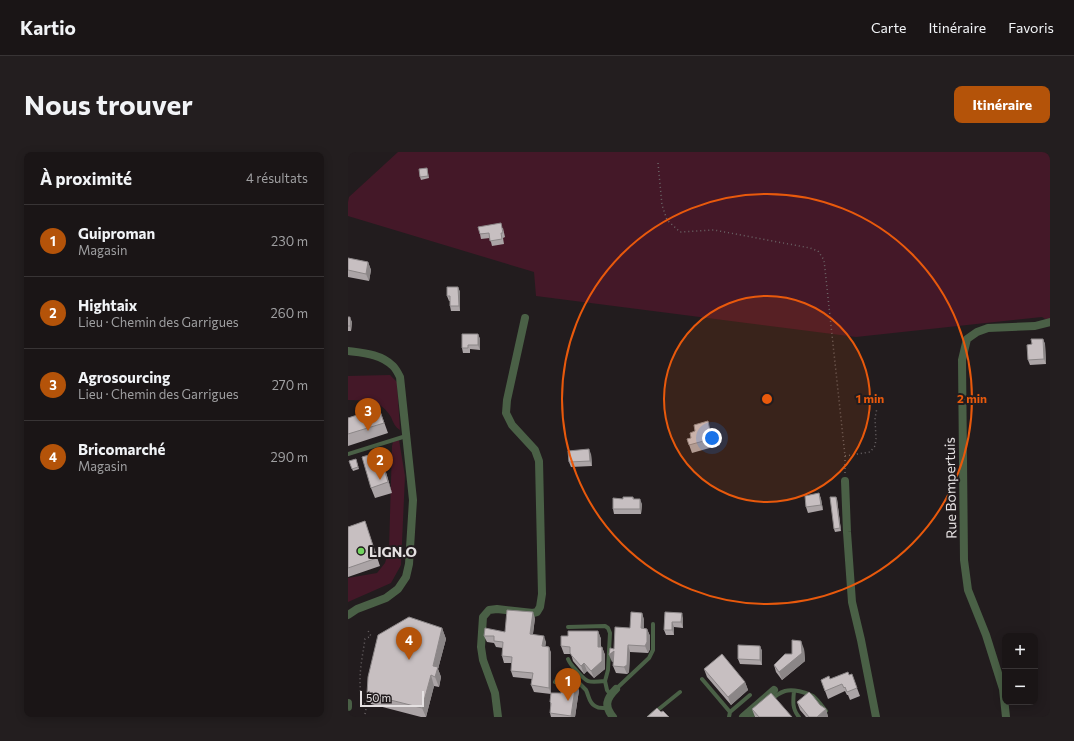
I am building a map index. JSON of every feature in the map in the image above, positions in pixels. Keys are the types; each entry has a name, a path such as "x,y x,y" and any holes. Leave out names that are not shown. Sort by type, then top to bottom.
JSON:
{"street":[{"path":"498,717 495,693 483,660 481,647 484,617 489,610 497,609 537,612 540,607 542,594 539,461 535,450 512,425 506,413 507,400 525,318"},
{"name":"Rue Bompertuis","path":"1006,717 1002,689 986,634 968,590 964,560 962,360 967,339 977,332 988,328 1035,326 1050,322"},
{"path":"348,351 371,354 384,359 394,367 400,377 413,500 409,564 406,577 398,589 386,598 357,609 348,615"},
{"path":"845,481 852,602 876,717"},
{"path":"743,717 774,690"},
{"path":"613,692 607,702 607,708 613,717"}],"lane":[{"path":"348,454 406,436"},
{"path":"568,627 605,626 608,628 610,633 608,670 605,681 607,690 613,692 649,658 653,650 653,624"},
{"path":"568,659 570,664 584,680 593,683 605,681"},
{"path":"555,682 558,677 564,674 572,675 585,690 594,706 599,708 607,708"},
{"path":"702,679 730,712"},
{"path":"767,704 777,695 785,691 794,691 813,696 826,711"},
{"path":"794,691 793,709 799,717"},
{"path":"649,717 680,692"},
{"path":"729,717 730,712 750,695"},
{"path":"751,717 761,708"}],"path":[{"path":"658,163 662,205 667,220 680,232 714,230 810,248 818,251 824,260 845,456 845,481"},
{"path":"845,456 870,452 875,446 875,418 877,408"},
{"path":"365,714 367,704 361,703 360,668 365,639 371,636 367,629"}],"shaded area":[{"path":"398,152 1050,152 1050,322 1042,317 856,337 536,296 534,272 348,216 349,197"},
{"path":"390,375 397,382 400,430 395,426 387,411 378,404 367,401 348,400 348,376"},
{"path":"399,440 405,476 401,565 391,583 348,602 348,578 377,573 385,563 389,549 392,446 393,442"}],"building":[{"path":"427,168 428,176 420,177 419,169"},
{"path":"501,223 503,233 501,233 502,239 490,241 489,233 480,234 478,227"},
{"path":"348,258 368,262 366,274 348,270"},
{"path":"447,287 458,287 459,306 450,306 450,296 447,296"},
{"path":"348,317 350,317 350,326 348,326"},
{"path":"462,334 478,334 478,345 468,345 468,348 462,348"},
{"path":"1031,339 1043,339 1044,359 1028,360 1027,345 1032,344"},
{"path":"379,408 384,423 348,434 348,418"},
{"path":"708,421 710,431 715,429 718,437 689,445 687,439 691,438 690,433 695,431 694,425"},
{"path":"589,449 590,461 569,462 568,451"},
{"path":"379,452 388,482 371,488 362,457"},
{"path":"356,459 358,467 352,469 349,461"},
{"path":"819,493 821,505 806,507 805,496"},
{"path":"623,497 640,499 640,509 613,509 613,498 623,499"},
{"path":"830,497 836,497 840,528 834,529"},
{"name":"LIGN.O","path":"365,521 377,558 348,568 348,527"},
{"path":"507,610 533,612 530,634 544,636 542,646 549,647 549,688 531,685 533,673 511,671 512,657 502,656 503,642 494,641 494,636 484,636 485,628 505,632"},
{"path":"631,612 642,613 641,628 647,629 647,642 645,646 628,645 627,665 624,667 613,666 614,651 609,655 610,648 614,649 615,627 630,628"},
{"path":"665,612 682,613 681,622 672,622 672,630 664,630"},
{"path":"409,617 442,628 433,666 438,667 435,677 431,675 422,708 367,694 368,677 378,635"},
{"path":"568,631 598,631 598,647 602,647 602,661 591,671 584,663 581,666 572,656 570,653 570,647 561,646 561,636 568,636"},
{"path":"792,640 801,641 802,653 779,672 774,665 785,654 792,654"},
{"path":"738,645 760,646 760,660 738,659"},
{"path":"722,654 745,682 728,697 704,669"},
{"path":"848,672 849,675 852,674 857,688 847,692 842,684 825,691 821,680 829,676 830,679"},
{"path":"561,680 576,682 571,716 550,713 551,693 561,693"},
{"path":"809,692 820,705 826,709 817,717 809,717 797,702"},
{"path":"771,693 792,717 759,717 752,709"},
{"path":"657,708 661,712 663,711 669,717 647,717"}],"place":[{"name":"Agrosourcing","path":"368,431"},
{"name":"Hightaix","path":"380,480"},
{"name":"LIGN.O","path":"361,551"},
{"name":"Bricomarché","path":"409,660"},
{"name":"Guiproman","path":"568,701"}]}
